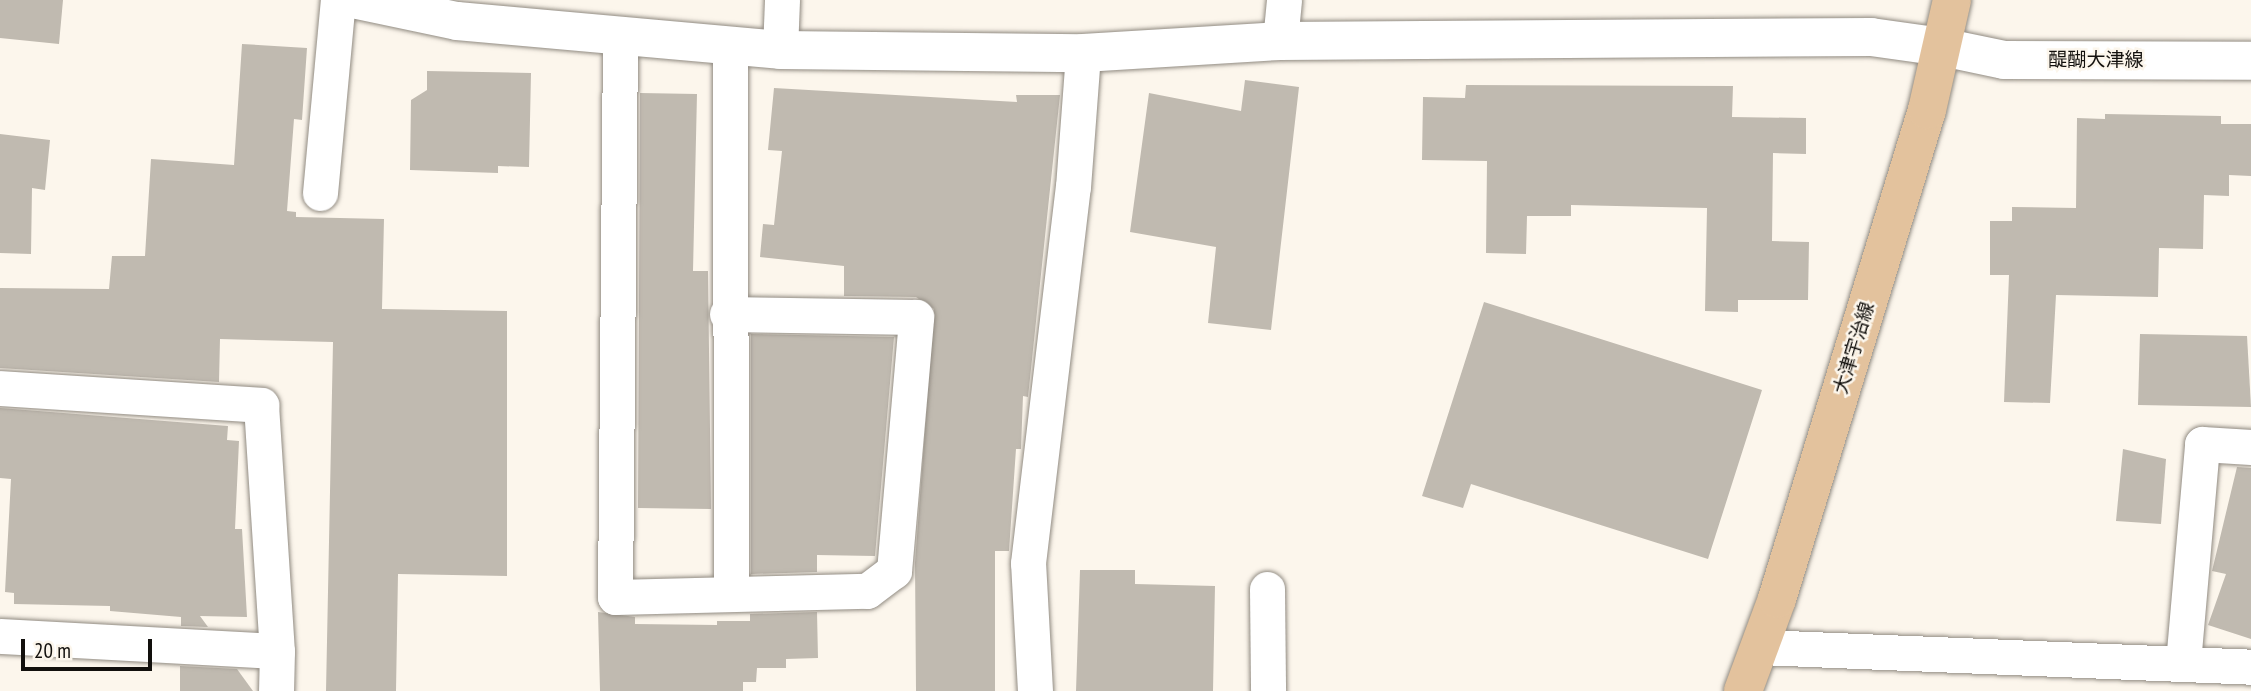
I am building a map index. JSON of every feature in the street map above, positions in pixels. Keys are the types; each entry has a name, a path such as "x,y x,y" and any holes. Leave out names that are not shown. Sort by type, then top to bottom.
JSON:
{"main road":[{"name":"大津宇治線","path":"1743,691 1760,647 1923,123 1952,0"}],"street":[{"path":"320,193 338,0"},
{"name":"醍醐大津線","path":"357,0 457,21 620,38 780,50 1083,53 1280,41 1871,37 1942,47 2004,60 2251,61"},
{"path":"780,50 782,0"},
{"path":"1280,41 1284,0"},
{"path":"620,38 615,597 867,591 894,571 916,317 727,314"},
{"path":"730,47 727,314 731,593"},
{"path":"1035,691 1028,563 1073,187 1083,53"},
{"path":"0,388 261,405 277,651 276,691"},
{"path":"2183,663 2202,444 2251,447"},
{"path":"1267,589 1268,691"},
{"path":"0,636 277,651"},
{"path":"1760,647 2251,667"}],"building":[{"path":"0,0 63,0 59,44 0,38"},
{"path":"242,44 307,48 302,120 294,119 287,211 296,212 296,217 384,219 382,309 507,311 507,576 398,574 396,691 326,691 333,342 220,339 219,382 0,368 0,288 109,289 112,256 145,256 151,159 234,165"},
{"path":"427,71 531,73 529,167 498,166 498,173 410,170 411,100 427,90"},
{"path":"1245,80 1299,87 1271,330 1208,323 1216,247 1130,232 1149,93 1241,111"},
{"path":"1466,85 1733,86 1732,117 1806,118 1806,154 1773,153 1772,241 1809,242 1808,300 1738,300 1738,312 1705,311 1707,208 1571,205 1571,216 1527,216 1526,254 1486,253 1487,161 1422,160 1423,97 1465,98"},
{"path":"774,88 1017,102 1016,95 1060,95 1028,397 1023,396 1021,449 1016,449 1009,551 995,551 995,691 916,691 915,563 934,309 916,297 844,296 844,266 760,257 763,224 774,225 782,151 768,150"},
{"path":"640,93 697,94 693,271 708,271 711,509 638,508"},
{"path":"2105,114 2221,116 2221,124 2251,124 2251,176 2229,175 2229,196 2204,195 2203,249 2159,248 2158,297 2056,295 2050,403 2004,402 2009,275 1990,275 1990,221 2012,221 2012,207 2076,208 2077,118 2105,119"},
{"path":"0,134 50,140 45,190 32,188 31,254 0,253"},
{"path":"1484,302 1762,390 1708,559 1471,484 1463,508 1422,496"},
{"path":"751,334 894,337 875,556 817,555 817,572 751,574"},
{"path":"2140,334 2247,336 2251,407 2138,405"},
{"path":"0,408 228,426 227,440 239,441 235,529 242,529 247,617 200,616 208,627 181,626 181,617 110,611 110,606 14,604 14,593 5,592 11,479 0,478"},
{"path":"2123,449 2166,459 2161,524 2116,521"},
{"path":"2237,467 2251,468 2251,639 2208,625 2226,574 2212,571"},
{"path":"1080,570 1135,570 1135,584 1215,586 1213,691 1076,691"},
{"path":"598,612 635,617 635,624 717,625 717,621 750,621 750,614 817,612 818,658 786,659 786,668 757,668 756,682 743,682 743,691 600,691"},
{"path":"180,666 237,669 253,691 180,691"}]}
